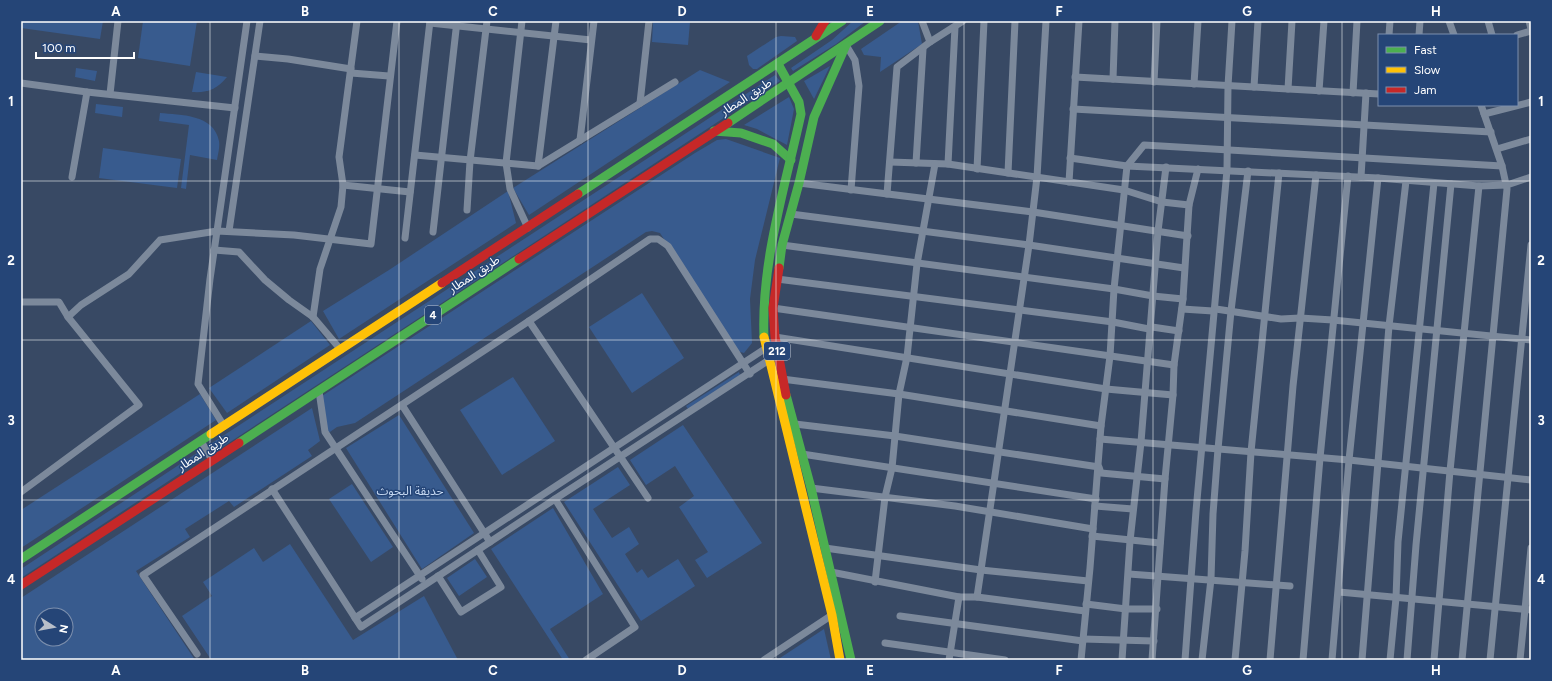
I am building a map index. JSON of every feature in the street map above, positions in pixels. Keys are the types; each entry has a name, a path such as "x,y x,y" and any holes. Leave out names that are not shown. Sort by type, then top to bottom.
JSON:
{"main road":[{"path":"814,40 825,21"},
{"name":"طريق المطار","path":"21,559 842,21"},
{"name":"طريق المطار","path":"21,585 789,83 880,21"},
{"name":"212","path":"846,45 814,117 799,183 782,245 773,308 775,337 782,379 795,424 826,548 851,660"},
{"name":"212","path":"778,64 799,102 801,114 767,270 763,304 766,348 832,615 840,660"},
{"path":"801,114 814,117"},
{"path":"714,131 740,133 773,144 791,160"}],"street":[{"path":"110,94 118,21"},
{"path":"224,426 198,384 214,250 247,21"},
{"path":"229,231 260,21"},
{"path":"313,317 320,269 341,207 343,185 339,157 357,21"},
{"path":"68,317 81,306 129,274 160,240 217,230 294,235 371,244 396,21"},
{"path":"522,21 506,163 510,189 528,228"},
{"path":"538,166 556,21"},
{"path":"580,140 594,21"},
{"path":"640,103 649,21"},
{"path":"922,21 930,42"},
{"path":"887,194 898,67 923,49 930,42 962,21"},
{"path":"977,168 984,21"},
{"path":"1008,173 1015,21"},
{"path":"977,597 1030,245 1037,177 1046,21"},
{"path":"1069,182 1079,21"},
{"path":"1113,79 1115,21"},
{"path":"1154,82 1157,21"},
{"path":"1194,84 1198,21"},
{"path":"1185,660 1226,170 1228,86 1232,21"},
{"path":"1254,87 1258,21"},
{"path":"1288,89 1292,21"},
{"path":"1319,91 1324,21"},
{"path":"1353,93 1358,21"},
{"path":"1389,34 1390,21"},
{"path":"1419,34 1420,21"},
{"path":"1449,21 1454,34"},
{"path":"1488,21 1492,34"},
{"path":"1518,35 1531,30 1529,21"},
{"path":"405,238 430,22 487,24 521,32 554,37 591,40"},
{"path":"433,232 456,24"},
{"path":"467,210 470,161 487,24"},
{"path":"948,164 955,27"},
{"path":"846,45 856,60 859,86 851,190"},
{"path":"916,164 923,49"},
{"path":"254,56 288,59 351,71 389,76"},
{"path":"1075,77 1378,94"},
{"path":"415,155 538,166 674,82"},
{"path":"21,83 87,92 234,108"},
{"path":"72,177 87,92"},
{"path":"1361,177 1366,94"},
{"path":"1518,105 1531,102"},
{"path":"1462,660 1507,185 1497,149 1481,106"},
{"path":"1484,114 1512,106"},
{"path":"1073,109 1491,132"},
{"path":"1497,149 1531,139"},
{"path":"1081,660 1099,467 1101,426 1110,356 1114,289 1124,190 1127,166 1144,145 1502,166"},
{"path":"1070,158 1127,166 1348,176 1479,186 1507,185 1530,179"},
{"path":"890,162 948,164 977,168 1124,190 1162,202 1189,205"},
{"path":"874,582 885,497 892,468 899,394 907,357 917,264 935,164"},
{"path":"1122,660 1129,574 1130,541 1141,442 1158,231 1166,167"},
{"path":"1152,660 1157,609 1165,479 1173,396 1174,365 1183,299 1189,205 1198,169"},
{"path":"1202,660 1211,579 1213,514 1218,449 1231,312 1248,171"},
{"path":"1235,660 1251,452 1279,173"},
{"path":"1270,660 1287,455 1316,175"},
{"path":"1303,660 1320,458 1348,176"},
{"path":"1332,660 1362,323 1378,178"},
{"path":"1362,660 1389,326 1406,181"},
{"path":"1390,660 1396,598 1398,542 1407,467 1434,182"},
{"path":"799,183 1033,212 1121,227 1188,236"},
{"path":"1407,660 1423,468 1451,184"},
{"path":"343,185 410,192"},
{"path":"1434,660 1450,471 1479,186"},
{"path":"791,214 1030,245 1184,268"},
{"path":"198,654 143,575 529,321 650,239 658,239 668,246 750,374"},
{"path":"782,245 1183,299"},
{"path":"1490,660 1531,245"},
{"path":"214,250 239,252 265,280 313,317 341,350"},
{"path":"777,279 1113,322 1149,329 1152,327 1179,331"},
{"path":"21,302 59,302 68,317 139,405 21,492"},
{"path":"773,308 910,329 1015,342 1174,365"},
{"path":"1182,309 1213,311 1216,309 1281,319 1300,318 1334,320 1437,332 1531,340"},
{"path":"529,321 616,447 648,498"},
{"path":"775,337 1106,389 1173,396"},
{"path":"355,618 766,348"},
{"path":"272,489 361,627 555,498 750,374 769,360"},
{"path":"782,379 899,394 1101,426"},
{"path":"318,390 325,432 425,584"},
{"path":"402,405 490,542"},
{"path":"795,424 895,436 1099,467"},
{"path":"1100,439 1349,460 1531,480"},
{"path":"201,442 212,460"},
{"path":"802,454 1095,502 1133,510"},
{"path":"1099,467 1101,473 1165,479"},
{"path":"811,488 991,512 1130,541 1160,543"},
{"path":"555,498 635,627 586,660"},
{"path":"826,548 981,570 1088,581"},
{"path":"1520,660 1528,610 1531,548"},
{"path":"438,576 461,612 502,587 478,550"},
{"path":"831,572 874,582 959,597 977,597 1086,608 1157,609"},
{"path":"1129,574 1290,586"},
{"path":"1339,592 1528,610"},
{"path":"950,656 959,597"},
{"path":"764,660 832,615"},
{"path":"900,616 954,625 1083,640 1154,641"},
{"path":"885,643 950,656 1004,660"}],"green space":[{"path":"21,21 103,21 100,39 21,28"},
{"path":"143,21 197,21 190,66 138,58"},
{"path":"653,21 690,22 688,45 652,42"},
{"path":"853,21 866,21 836,44 793,71 791,68 832,40"},
{"path":"902,21 918,21 922,44 880,72 881,57 864,55 861,49"},
{"path":"776,37 795,37 797,41 757,69 753,69 749,65 747,56"},
{"path":"830,66 814,99 804,81"},
{"path":"76,68 97,71 95,81 75,77"},
{"path":"700,70 730,82 529,215 513,188"},
{"path":"196,72 227,77 220,85 212,89 203,92 192,92"},
{"path":"775,75 780,81 218,450 214,450 212,448 212,443"},
{"path":"789,97 794,109 787,145 757,129 744,125"},
{"path":"96,104 123,107 122,117 95,113"},
{"path":"160,113 195,118 203,121 216,132 219,141 217,160 190,155 186,189 181,188 189,125 159,121"},
{"path":"726,139 780,158 755,260 750,299 752,343 744,353 737,351 660,233 652,231 646,232 355,423 337,427 327,434 322,396 695,153 717,140"},
{"path":"103,148 181,159 177,188 99,178"},
{"path":"508,191 516,223 339,339 323,311 389,270"},
{"path":"642,293 684,358 632,393 589,327"},
{"path":"311,321 330,345 227,413 209,388"},
{"path":"739,372 740,375 688,409 686,406"},
{"path":"513,377 555,441 502,475 460,410"},
{"path":"200,394 216,420 21,548 21,510"},
{"path":"312,408 320,441 308,450 312,456 234,507 229,501 185,529 190,537 136,571 195,660 21,660 21,598"},
{"name":"حديقة البحوث","path":"399,415 474,533 422,569 346,448"},
{"path":"683,425 762,543 707,578 695,560 708,552 679,507 694,496 675,466 646,485 630,460"},
{"path":"201,452 202,459 21,578 21,569 197,453"},
{"path":"618,467 630,485 593,509 612,538 629,527 639,544 625,554 637,573 642,569 648,578 678,559 695,586 641,621 564,502"},
{"path":"352,484 393,547 371,562 329,499"},
{"path":"553,508 603,594 550,629 570,660 563,660 491,549"},
{"path":"290,544 353,640 424,596 458,660 207,660 210,658 182,616 212,596 203,582 254,548 263,562"},
{"path":"475,559 487,577 459,596 447,578"},
{"path":"824,629 831,660 777,660"}],"traffic: fast":[{"path":"578,194 842,21"},
{"path":"728,123 880,21"},
{"path":"779,268 782,245 799,183 814,117 846,45"},
{"path":"764,337 764,309 770,253 781,197 801,114 799,102 778,64"},
{"path":"714,131 741,133 773,144 791,160"},
{"path":"239,443 519,259"},
{"path":"786,395 811,488 851,660"},
{"path":"21,559 211,434"}],"traffic: slow":[{"path":"211,434 442,283"},
{"path":"764,337 832,615 840,660"}],"traffic: jam":[{"path":"816,36 825,21"},
{"path":"519,259 728,123"},
{"path":"442,283 578,194"},
{"path":"779,268 773,308 775,337 786,395"},
{"path":"21,585 239,443"}]}
